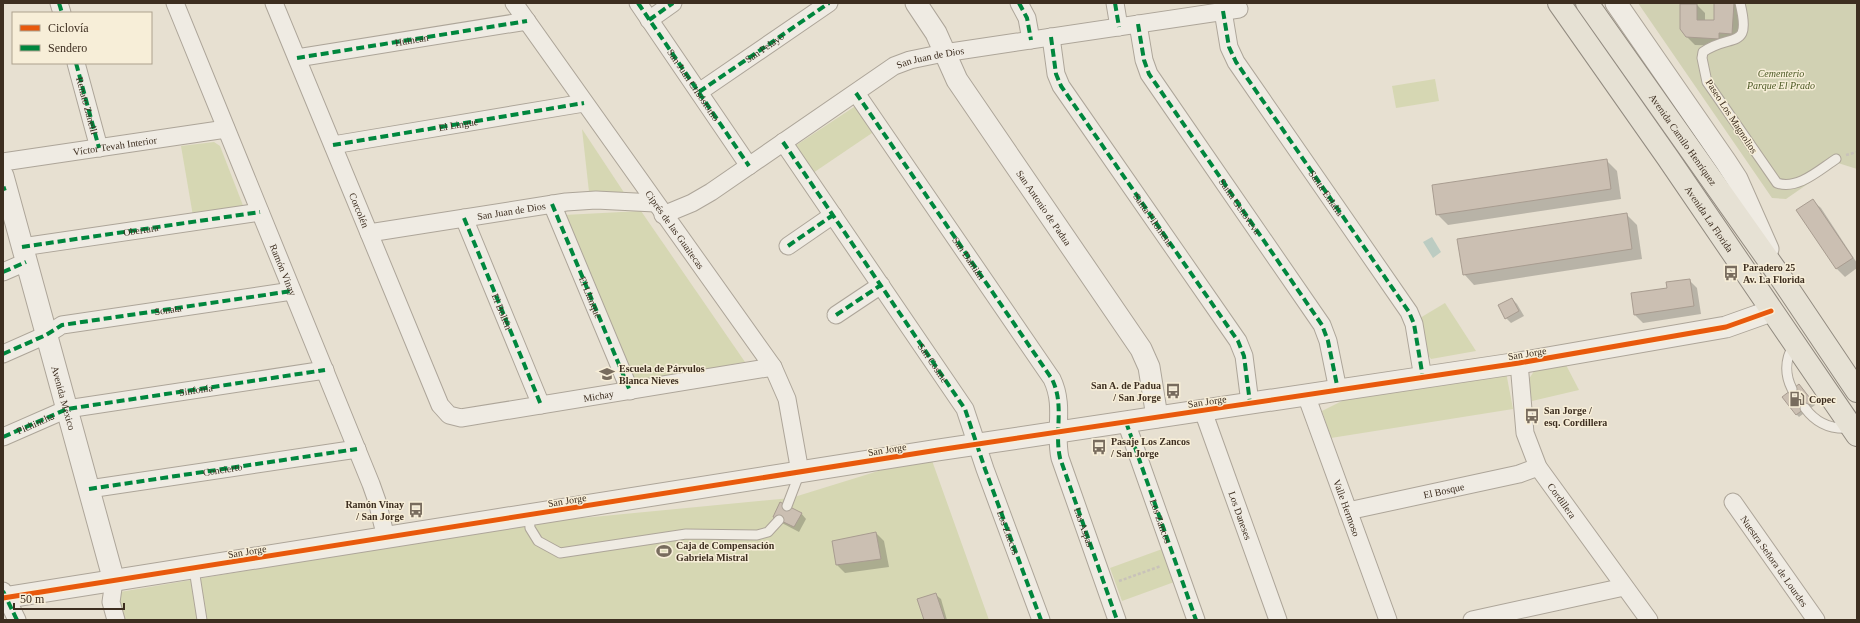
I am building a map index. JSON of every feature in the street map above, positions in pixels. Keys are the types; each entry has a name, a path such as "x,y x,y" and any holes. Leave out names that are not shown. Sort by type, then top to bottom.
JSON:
{"main road":[{"name":"Avenida La Florida","path":"1559,3 1668,158 1854,432"},
{"name":"Avenida Camilo Henríquez","path":"1587,3 1779,275 1857,391"}],"street":[{"name":"Ramón Vinay","path":"174,3 357,449 377,501 386,538"},
{"name":"Corcolén","path":"274,3 440,405 449,415"},
{"name":"Ciprés de las Guaitecas","path":"514,3 659,209 773,367 787,399 800,472"},
{"name":"San Juan Crisóstomo","path":"638,3 749,166"},
{"path":"649,20 673,3"},
{"name":"San Pelayo","path":"699,92 829,3"},
{"name":"San Antonio de Padua","path":"916,3 936,33 957,80 1141,348 1149,368 1157,417"},
{"path":"1020,3 1027,18 1031,40"},
{"path":"1114,3 1119,27"},
{"name":"Avenida Camilo Henríquez","path":"1616,3 1726,162 1736,179 1779,275"},
{"name":"San Juan de Dios","path":"369,233 552,204 581,201 659,209 702,198 899,64 944,53 1231,10"},
{"name":"Santa Eulalia","path":"1231,10 1229,47 1240,69 1409,312 1414,324 1423,378"},
{"name":"Huincan","path":"297,58 527,21"},
{"name":"Santa Genoveva","path":"1138,24 1144,60 1149,74 1325,330 1338,390"},
{"name":"Santa Filomena","path":"1051,37 1056,74 1061,86 1238,341 1244,356 1250,404"},
{"name":"Renato Zanelli","path":"76,64 99,148"},
{"name":"San Damián","path":"856,93 1052,379 1058,397 1059,432"},
{"name":"El Lingue","path":"333,144 584,103"},
{"name":"Víctor Tevah Interior","path":"3,162 226,129"},
{"name":"San Cosme","path":"783,142 961,401 976,444"},
{"name":"Avenida México","path":"4,184 114,582 111,602 116,620"},
{"name":"El Llanque","path":"552,204 630,391"},
{"name":"Obertura","path":"3,272 24,255 260,212"},
{"path":"788,246 833,215"},
{"name":"El Bollén","path":"464,218 541,405"},
{"path":"836,315 881,285"},
{"name":"Sonata","path":"3,354 46,335 62,325 292,291"},
{"name":"San Jorge","path":"4,596 114,582 976,444 1519,363 1726,327 1771,311"},
{"name":"Cordillera","path":"1519,363 1525,433 1538,467 1649,620"},
{"name":"Michay","path":"449,415 461,418 773,367"},
{"name":"Sinfonía","path":"66,409 325,370"},
{"name":"Valle Hermoso","path":"1306,395 1388,620"},
{"name":"Pichincha","path":"3,437 66,409"},
{"name":"Los Daneses","path":"1203,410 1278,620"},
{"name":"Los Zancos","path":"1126,422 1196,620"},
{"name":"Las Aspas","path":"1059,432 1060,458 1117,620"},
{"name":"Los Zuecos","path":"976,444 1041,620"},
{"name":"Concierto","path":"88,489 357,449"},
{"name":"El Bosque","path":"1348,511 1518,474 1538,467"},
{"name":"Nuestra Señora de Lourdes","path":"1734,502 1816,620"},
{"path":"1472,620 1514,615 1624,587"},
{"path":"4,596 17,620"}],"lane":[{"name":"Paseo Los Magnolios","path":"1740,3 1744,18 1744,30 1741,36 1736,40 1710,47 1703,52 1702,58 1707,82 1777,183 1786,186 1800,182 1836,159"},
{"path":"1792,389 1786,368 1788,355 1794,344"},
{"path":"1805,408 1815,419 1828,426 1854,432"},
{"path":"787,506 800,472"},
{"path":"529,515 530,528 538,541 560,553 686,534 757,535 768,532 779,520"},
{"path":"194,569 202,620"}],"path":[{"path":"1105,586 1175,560"}],"green space":[{"name":"Cementerio Parque El Prado","path":"1638,3 1857,3 1857,169 1838,163 1786,199 1772,198"},
{"path":"1435,79 1439,101 1396,108 1392,86"},
{"path":"857,105 875,131 813,173 795,146"},
{"path":"582,129 625,194 589,192"},
{"path":"214,142 220,146 244,208 193,216 181,146"},
{"path":"641,211 745,362 634,383 564,215"},
{"path":"1445,303 1476,351 1431,359 1428,355 1420,318"},
{"path":"1565,363 1579,390 1532,401 1527,382 1536,368"},
{"path":"1506,372 1513,409 1331,438 1322,411 1344,400"},
{"name":"Caja de Compensación Gabriela Mistral","path":"930,455 989,620 121,620 114,593 530,523 791,498"},
{"path":"1165,548 1177,581 1122,601 1110,568"}],"shaded area":[{"path":"1432,237 1441,252 1433,258 1423,242"}],"building":[{"path":"1714,3 1734,3 1732,34 1719,33 1719,39 1686,37 1680,29 1680,4 1697,4 1697,20 1714,20"},
{"path":"1607,159 1611,189 1436,215 1432,185"},
{"path":"1813,199 1853,258 1836,269 1796,210"},
{"path":"1627,213 1632,249 1463,275 1457,239"},
{"path":"1690,279 1694,306 1634,315 1631,293 1667,288 1666,282"},
{"path":"1512,298 1519,311 1505,319 1498,305"},
{"name":"Copec","path":"1799,384 1813,402 1796,415 1782,397"},
{"path":"780,502 802,513 794,527 773,517"},
{"path":"876,532 881,559 836,565 832,541"},
{"path":"936,593 945,620 924,620 917,599"}],"marked path":[{"path":"59,3 62,12"},
{"path":"638,3 749,166"},
{"path":"649,20 673,3"},
{"path":"699,92 829,3"},
{"path":"1019,3 1027,18 1031,40"},
{"path":"1115,3 1119,27"},
{"path":"1223,11 1229,47 1236,62 1409,312 1414,324 1423,378"},
{"path":"297,58 527,21"},
{"path":"1138,24 1144,60 1149,74 1322,325 1328,341 1338,390"},
{"path":"1051,37 1056,74 1061,86 1238,341 1244,356 1250,403"},
{"path":"76,64 99,148"},
{"path":"856,93 1052,379 1058,399 1058,448 1060,458 1117,620"},
{"path":"333,145 584,103"},
{"path":"783,142 965,409 985,469 1041,620"},
{"path":"552,204 630,391"},
{"path":"22,247 260,212"},
{"path":"788,246 833,215"},
{"path":"464,218 541,405"},
{"path":"3,272 26,262"},
{"path":"836,315 881,285"},
{"path":"3,354 46,335 62,325 292,291"},
{"path":"3,437 67,409 325,370"},
{"path":"1126,422 1196,620"},
{"path":"89,489 357,449"},
{"path":"3,591 17,620"}],"cycle path":[{"path":"3,598 938,450 1519,363 1726,327 1771,311"}],"place":[{"name":"Paradero 25 Av. La Florida","path":"1731,273"},
{"name":"Escuela de Párvulos Blanca Nieves","path":"607,374"},
{"name":"San A. de Padua / San Jorge","path":"1173,391"},
{"name":"Copec","path":"1797,399"},
{"name":"San Jorge / esq. Cordillera","path":"1532,416"},
{"name":"Pasaje Los Zancos / San Jorge","path":"1099,447"},
{"name":"Ramón Vinay / San Jorge","path":"416,510"},
{"name":"Caja de Compensación Gabriela Mistral","path":"664,551"}]}
